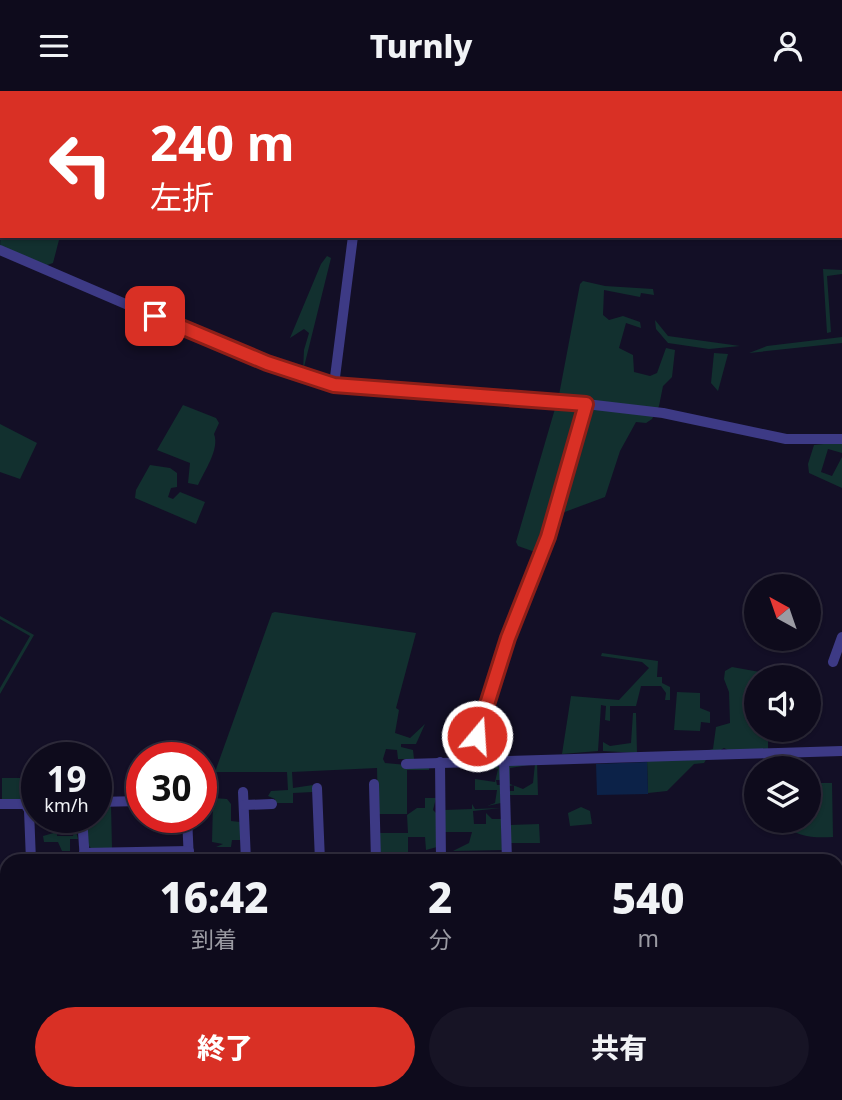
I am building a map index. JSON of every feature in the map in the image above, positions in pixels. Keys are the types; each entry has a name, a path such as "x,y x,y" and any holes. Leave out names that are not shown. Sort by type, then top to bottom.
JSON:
{"street":[{"path":"334,385 353,238"},
{"path":"0,250 228,348 334,385 586,404 663,414 786,439 842,439"},
{"path":"469,761 508,638 548,537 586,404"},
{"path":"833,662 842,637"},
{"path":"406,764 842,751"},
{"path":"504,759 506,854"},
{"path":"440,762 441,854"},
{"path":"374,784 376,854"},
{"path":"317,788 320,854"},
{"path":"243,792 246,854"},
{"path":"0,804 21,804"},
{"path":"244,805 272,804"},
{"path":"31,854 32,833"},
{"path":"83,833 85,854"},
{"path":"188,833 189,854"}],"green space":[{"path":"1,238 59,238 53,263 44,266 0,246"},
{"path":"327,256 331,258 303,371 304,350 309,333 304,329 290,338 321,264"},
{"path":"823,269 842,270 842,274 827,276 831,332 827,333"},
{"path":"583,281 605,286 653,289 654,295 641,293 640,297 604,290 603,315 609,320 623,316 640,322 641,328 626,323 619,348 633,355 634,372 650,376 657,373 666,348 675,350 672,377 663,386 659,406 652,419 646,423 636,422 620,451 605,497 562,513 550,537 535,552 518,546 516,542 559,395 580,284"},
{"path":"655,320 668,336 740,346 709,349 668,343 656,329"},
{"path":"842,337 842,343 749,353 767,346"},
{"path":"714,353 728,354 718,391 711,383"},
{"path":"183,405 216,418 219,423 214,434 213,453 198,485 188,483 190,463 157,450"},
{"path":"0,424 37,443 20,479 0,472"},
{"path":"842,442 842,453 828,449 821,472 832,476 842,457 842,488 809,473 808,464 814,445"},
{"path":"150,465 170,468 177,473 177,487 171,488 168,497 173,499 180,492 205,502 196,524 135,498 136,490"},
{"path":"272,613 416,633 396,708 399,710 395,733 410,738 425,724 416,744 401,744 401,747 413,750 414,759 398,759 397,750 386,749 383,759 385,763 429,767 429,770 407,770 407,814 378,814 377,768 292,772 293,788 313,785 313,792 293,793 293,803 275,803 275,799 268,796 271,791 288,790 287,772 217,772"},
{"path":"0,616 34,635 0,694 0,688 30,636 0,619"},
{"path":"602,653 658,661 657,677 662,677 662,683 670,687 670,700 665,700 666,693 661,686 641,686 636,706 610,706 610,721 605,720 606,706 601,705 598,751 562,754 571,696 619,700 649,668 642,662 601,656"},
{"path":"732,667 744,669 744,742 768,742 768,749 730,751 724,748 701,752 713,749 716,727 730,723 725,671"},
{"path":"677,692 700,693 700,708 710,712 710,723 701,722 700,731 674,730"},
{"path":"633,713 636,713 637,753 603,751 603,742 610,746 631,743"},
{"path":"707,758 704,763 694,764 667,791 648,793 647,760"},
{"path":"537,762 538,795 509,795 509,791 514,791 514,786 523,789 533,783 535,764 510,768 510,784 513,785 509,786 508,768 512,763"},
{"path":"496,764 500,769 501,780 496,780 497,785 501,785 501,803 487,806 495,803 497,790 475,790 475,779 495,782 498,769 475,766"},
{"path":"2,778 21,778 21,801 2,801"},
{"path":"821,783 832,783 833,837 797,833 821,833"},
{"path":"217,798 227,799 231,804 231,821 240,822 241,840 232,840 231,847 216,847 223,844 212,842 212,833 217,833"},
{"path":"425,798 436,798 433,810 437,814 437,847 426,850 425,837 408,837 408,854 379,854 379,833 408,833 407,815 417,808 425,808"},
{"path":"472,804 475,809 501,808 473,811 474,824 486,824 486,813 492,819 501,819 502,850 453,851 469,843 472,832 444,832 444,810 472,809"},
{"path":"581,807 590,811 592,824 570,826 568,813"},
{"path":"539,824 540,843 510,843 510,825"},
{"path":"57,833 57,836 73,836 76,833 78,839 70,839 70,851 62,851 58,842 44,842 43,836"},
{"path":"87,833 112,833 112,848 92,849 87,844"}],"water":[{"path":"647,762 648,794 597,795 596,764"}],"route":[{"path":"155,316 228,348 293,373 334,385 586,404 548,537 508,638 477,736"}]}
